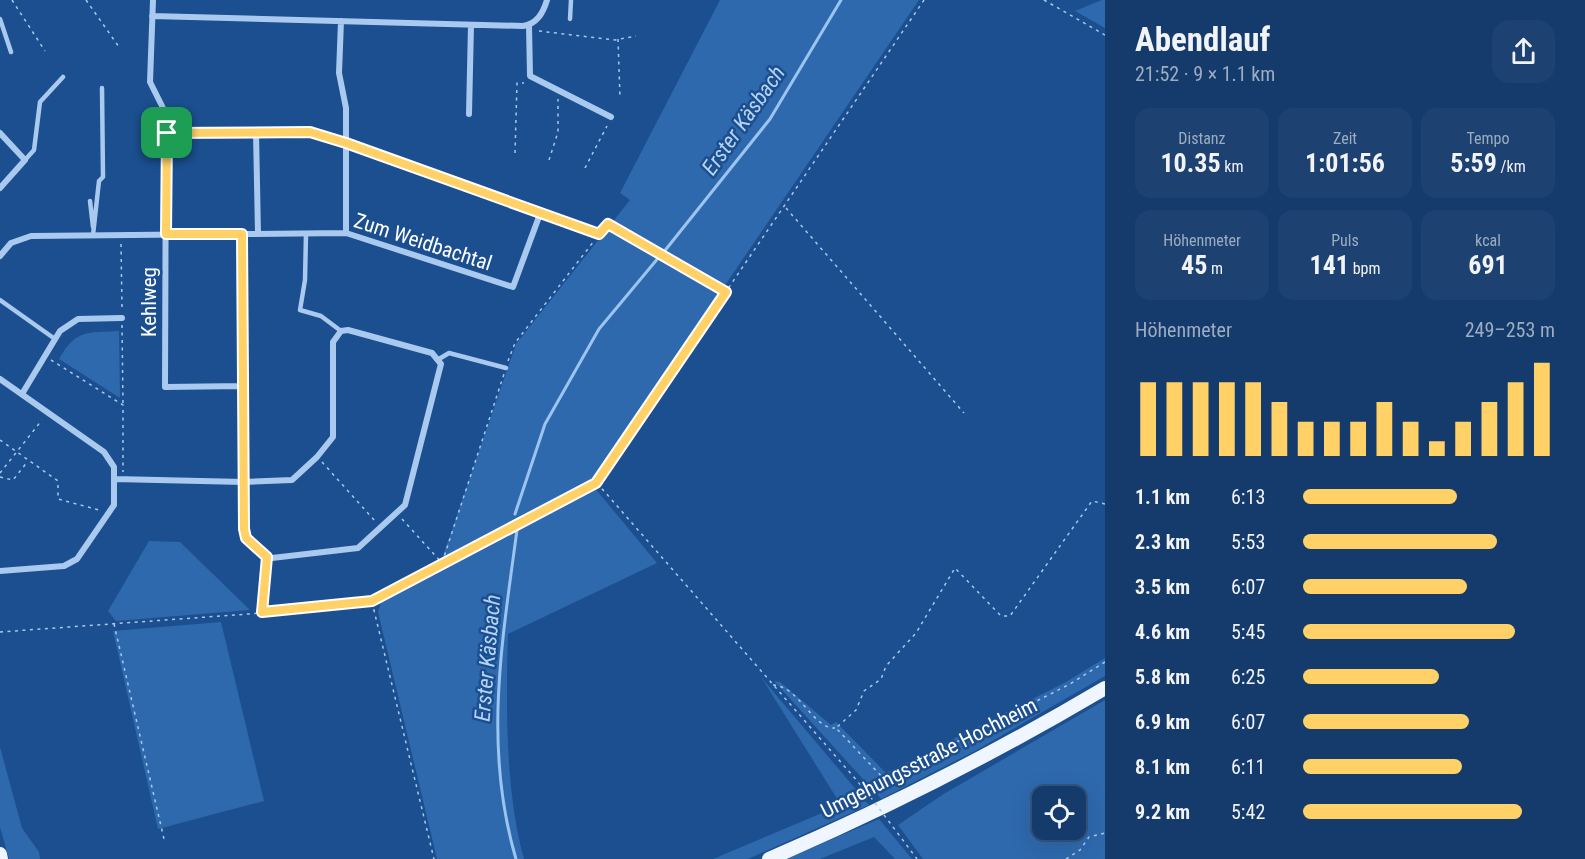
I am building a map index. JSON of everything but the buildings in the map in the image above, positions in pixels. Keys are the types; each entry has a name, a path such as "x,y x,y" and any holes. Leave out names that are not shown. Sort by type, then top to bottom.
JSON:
{"main road":[{"name":"Umgehungsstraße Hochheim","path":"769,859 949,775 1105,688"},
{"path":"0,854 1,859"}],"street":[{"name":"Kehlweg","path":"153,0 150,82 166,114 167,133 165,387 243,386"},
{"path":"152,16 529,25 542,14 547,0"},
{"path":"341,21 339,73 346,108 346,233"},
{"path":"469,114 471,25"},
{"path":"529,25 530,76 611,117"},
{"path":"256,132 258,234"},
{"path":"167,133 310,132 599,234 608,224"},
{"path":"0,133 25,160 0,188"},
{"name":"Zum Weidbachtal","path":"6,246 31,236 346,233 513,287 540,214"},
{"path":"114,479 244,482 292,480 317,457 333,437 332,348 336,336 341,331 354,331 432,353 440,359 441,368 408,500 397,514 358,549 267,557 246,538 244,482 242,234"},
{"path":"0,240 6,246 0,256"},
{"path":"22,394 60,331 78,319 122,318"},
{"path":"0,379 109,457 114,467 114,505 71,564 0,571"}],"lane":[{"path":"570,19 571,0"},
{"path":"0,19 10,52"},
{"path":"25,160 34,150 40,102 63,77"},
{"path":"93,227 97,217 99,181 103,177 102,88"},
{"path":"90,201 93,236"},
{"path":"306,234 305,280 300,310 321,315 341,331"},
{"path":"0,300 55,339"},
{"path":"440,359 449,353 506,368"}],"path":[{"path":"12,0 45,51"},
{"path":"86,0 118,46"},
{"path":"0,633 372,601 596,483 785,208 924,0"},
{"path":"1044,0 1105,35"},
{"path":"539,31 618,39 636,36"},
{"path":"618,39 620,98"},
{"path":"515,153 517,83 530,83 530,76"},
{"path":"549,160 558,132 558,89"},
{"path":"585,168 611,117"},
{"path":"785,208 964,413"},
{"path":"608,224 726,292"},
{"path":"442,564 515,343 599,234"},
{"path":"46,356 123,405 123,479"},
{"path":"28,461 13,480 0,475 48,412"},
{"path":"0,445 1,441 58,481 58,499 99,510 108,516"},
{"path":"317,457 382,528"},
{"path":"596,483 866,791 917,859"},
{"path":"773,685 787,688 823,724 832,729 836,728 856,710 864,691 880,680 886,666 916,633 955,568 1001,616 1010,616 1092,501 1105,504"},
{"path":"397,514 442,564"},
{"path":"262,612 267,557"},
{"path":"372,601 434,859"},
{"path":"114,624 164,839"},
{"path":"836,728 884,779 1070,684 1105,662"},
{"path":"1066,859 1080,850 1089,837 1105,833"}],"shaded area":[{"path":"720,0 919,0 594,478 589,481 657,563 508,634 507,718 510,776 513,805 524,859 437,859 378,612 382,599 438,570 516,344 630,200 620,193"},
{"path":"1105,0 1105,28 1075,11"},
{"path":"119,331 120,398 59,359 77,337 90,333"},
{"path":"149,541 180,542 250,610 116,621 108,611"},
{"path":"221,622 264,801 158,829 113,631"},
{"path":"1105,658 1105,676 975,751 881,799 774,681 780,682 831,725 836,722 886,773 1066,682"},
{"path":"761,677 869,805 748,859 713,859 841,805"},
{"path":"1105,700 1105,859 923,859 898,825 942,795"},
{"path":"0,747 22,828 39,852 40,859 9,859 0,827"},
{"path":"879,819 912,859 895,859 874,837 820,859 786,859"}],"waterway":[{"name":"Erster Käsbach","path":"663,253 770,119 841,0"},
{"name":"Erster Käsbach","path":"515,514 545,424 599,329 659,257"},
{"name":"Erster Käsbach","path":"516,859 506,817 500,776 498,694 517,530"}],"route":[{"path":"310,132 320,134 599,234 608,224 726,292 596,483 372,601 262,612 267,557 246,538 244,529 242,234 166,234 167,133 310,132"}]}
